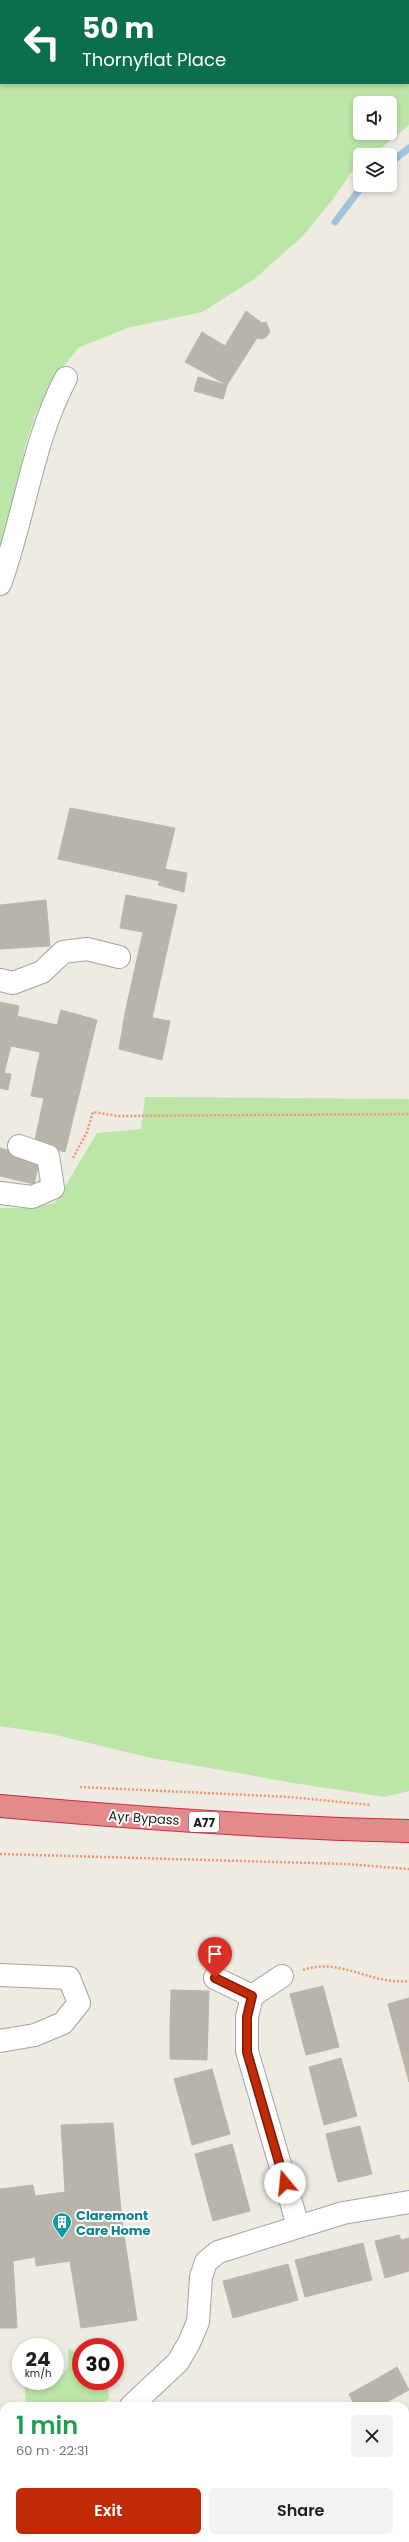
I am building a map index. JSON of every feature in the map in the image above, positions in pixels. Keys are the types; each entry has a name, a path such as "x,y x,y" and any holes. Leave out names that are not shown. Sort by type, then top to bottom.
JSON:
{"highway":[{"name":"Ayr Bypass","path":"0,1806 162,1820 326,1830 409,1831"}],"street":[{"path":"0,584 14,546 43,431 54,400 66,378"},
{"path":"0,980 13,983 42,972 63,952 87,949 119,957"},
{"path":"0,1193 32,1197 53,1188 48,1156 19,1146"},
{"path":"0,1975 68,1978 79,2003 63,2023 36,2035 0,2041"},
{"path":"282,1976 252,1996 247,2017 247,2052 298,2226"},
{"path":"215,1978 252,1996"},
{"path":"135,2402 178,2362 189,2343 198,2322 201,2277 206,2262 218,2252 343,2213 409,2202"}],"path":[{"path":"53,1188 88,1132 93,1112 118,1116 409,1114"},
{"path":"77,1787 290,1797 378,1806"},
{"path":"0,1854 330,1864 409,1869"},
{"path":"282,1976 316,1965 343,1967 373,1978 398,1982 409,1981"}],"green space":[{"path":"0,84 409,84 409,125 397,135 397,96 353,96 353,140 391,140 381,148 353,148 353,170 333,199 301,238 253,280 202,312 127,328 78,348 61,370 36,413 25,447 11,516 0,555"},
{"path":"145,1097 409,1099 409,1791 385,1797 300,1784 147,1757 52,1734 0,1726 0,1208 30,1208 55,1203 97,1133 141,1129"},
{"path":"68,2348 72,2350 72,2390 108,2390 109,2398 104,2402 26,2402 25,2390 64,2390 64,2372 68,2366"}],"building":[{"path":"246,311 262,323 266,322 270,332 266,337 261,339 257,338 227,385 185,362 202,332 225,346"},
{"path":"198,377 227,385 223,399 194,391"},
{"path":"70,808 175,828 165,869 187,873 184,892 158,885 160,881 58,859"},
{"path":"126,895 177,905 152,1018 125,1013 143,932 120,928"},
{"path":"46,900 50,946 0,949 0,905"},
{"path":"0,1002 19,1006 17,1016 57,1025 61,1010 97,1020 65,1152 34,1144 44,1098 31,1096 40,1052 11,1046 4,1073 11,1074 8,1090 0,1088"},
{"path":"125,1013 170,1021 162,1060 119,1049"},
{"path":"0,1148 40,1159 34,1184 0,1176"},
{"path":"323,1986 339,2047 306,2055 290,1994"},
{"path":"171,1990 209,1991 208,2027 170,2026"},
{"path":"409,1998 409,2082 388,2004"},
{"path":"170,2026 208,2027 207,2060 170,2059"},
{"path":"341,2058 357,2116 324,2125 309,2067"},
{"path":"212,2069 222,2105 184,2115 174,2079"},
{"path":"222,2105 230,2134 192,2145 184,2115"},
{"name":"Claremont Care Home","path":"113,2123 122,2221 137,2320 81,2328 70,2261 36,2266 35,2257 13,2261 17,2328 0,2328 0,2189 33,2185 35,2196 65,2192 61,2125"},
{"path":"360,2126 366,2151 332,2159 326,2134"},
{"path":"232,2144 241,2177 204,2188 195,2154"},
{"path":"366,2151 372,2174 338,2182 332,2159"},
{"path":"241,2177 250,2211 213,2221 204,2188"},
{"path":"399,2235 401,2240 409,2238 409,2271 385,2278 375,2241"},
{"path":"363,2243 372,2280 305,2297 295,2260"},
{"path":"288,2264 298,2300 233,2318 223,2281"},
{"path":"397,2367 409,2390 384,2402 373,2381"},
{"path":"373,2381 384,2402 353,2402 349,2394"}],"waterway":[{"path":"397,157 409,148"},
{"path":"335,222 358,192"}],"place":[{"name":"Claremont Care Home","path":"62,2239"}],"route":[{"path":"215,1978 252,1996 247,2017 247,2052 285,2183"}]}
